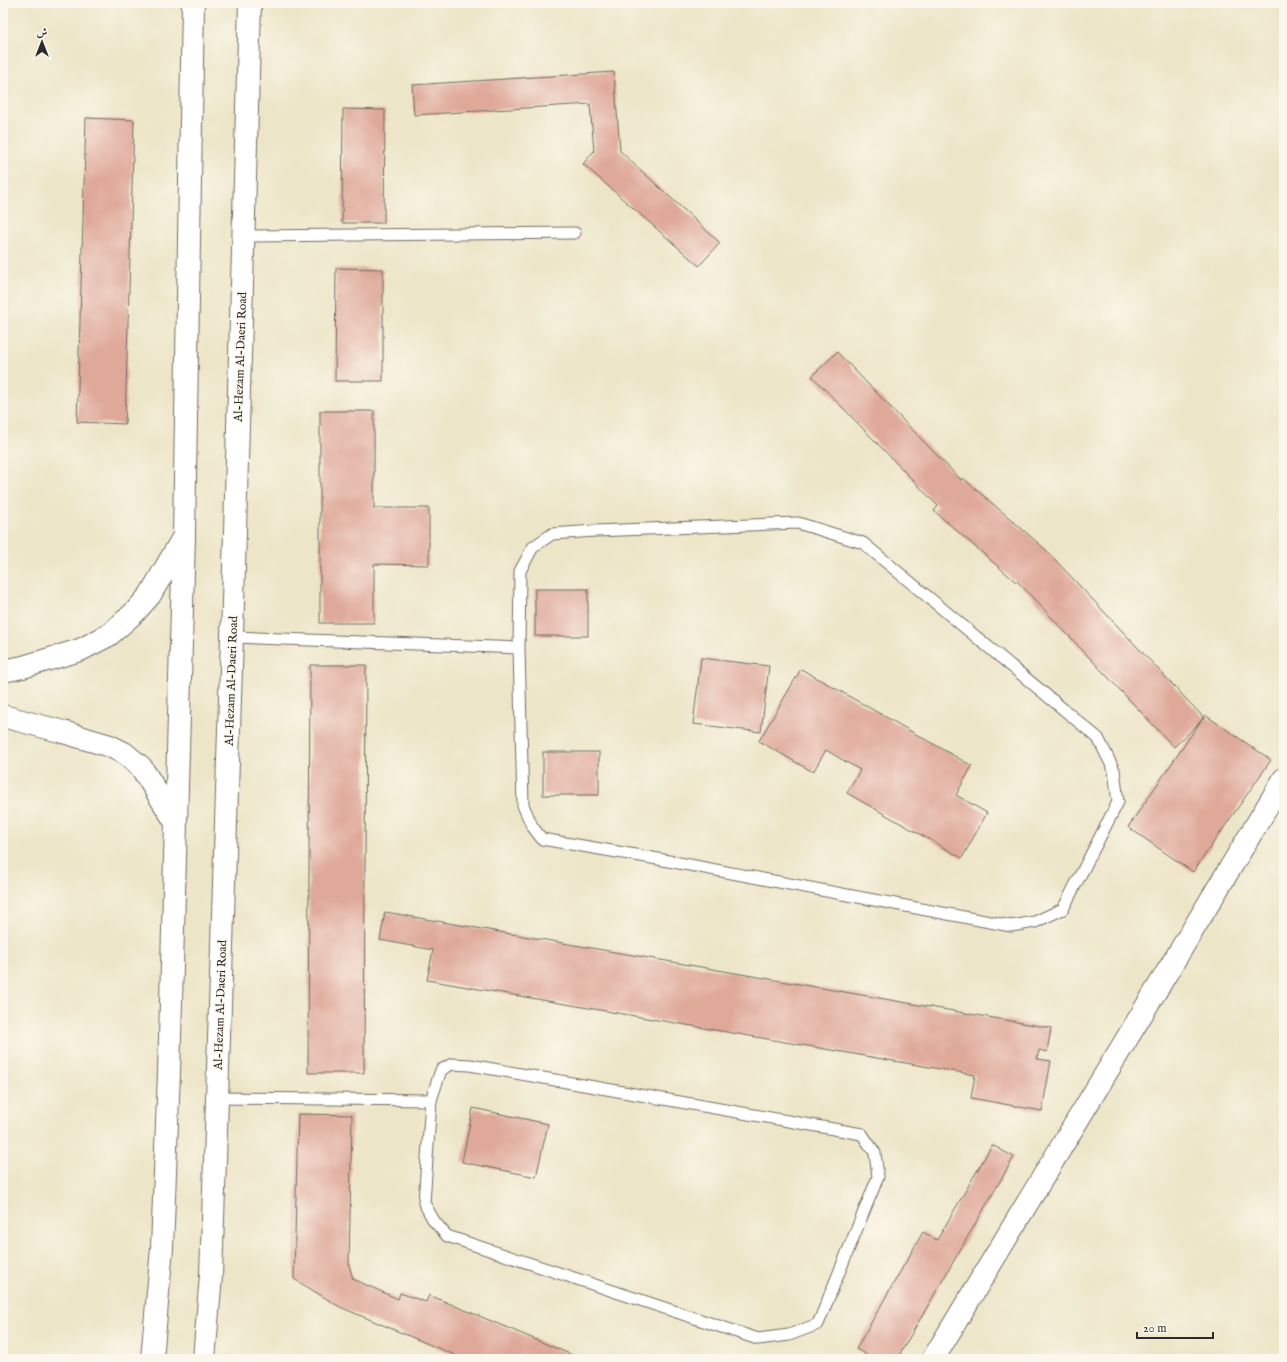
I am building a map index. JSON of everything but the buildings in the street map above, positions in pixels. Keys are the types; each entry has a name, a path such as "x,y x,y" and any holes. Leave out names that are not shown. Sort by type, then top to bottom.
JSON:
{"main road":[{"path":"152,1359 163,1233 169,1072 184,536 192,3"},
{"name":"Al-Hezam Al-Daeri Road","path":"205,1358 211,1275 217,1098 250,3"},
{"path":"3,671 23,667 80,650 110,635 135,612 150,595 184,536"},
{"path":"3,716 110,746 124,753 141,767 175,821"},
{"path":"933,1359 1284,779"}],"lane":[{"path":"243,236 575,233"},
{"path":"798,523 862,543 1098,738 1114,770 1118,802 1063,909 1035,922 1011,926 658,859 542,839 532,826 523,805 519,648 520,571 533,547 552,534 798,523"},
{"path":"232,637 519,648"},
{"path":"452,1064 470,1065 862,1134 875,1153 878,1177 818,1324 789,1335 758,1339 447,1236 434,1221 424,1203 431,1100 441,1070 452,1064"},
{"path":"217,1098 431,1100"}]}
